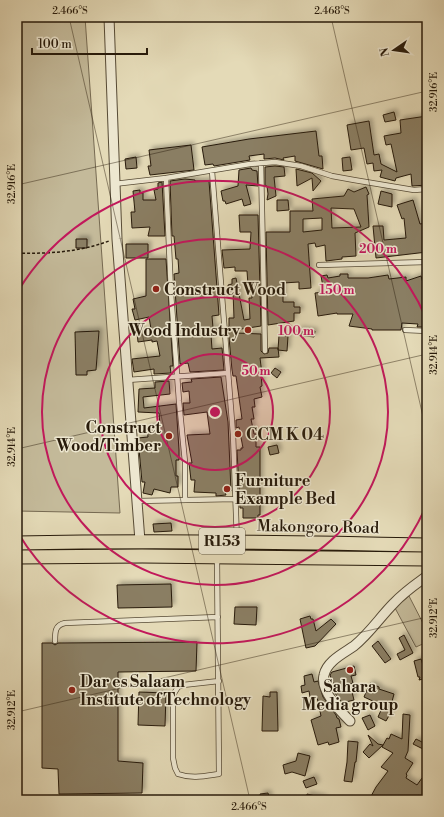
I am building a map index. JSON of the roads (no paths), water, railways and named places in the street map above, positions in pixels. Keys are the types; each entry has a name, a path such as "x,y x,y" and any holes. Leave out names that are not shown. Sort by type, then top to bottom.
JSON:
{"main road":[{"name":"Makongoro Road","path":"17,543 237,541 427,545"},
{"name":"Makongoro Road","path":"17,557 76,556 427,559"}],"street":[{"path":"108,17 117,239 140,541"},
{"path":"350,721 328,694 324,684 324,675 332,662 367,635 393,603 427,576"}],"lane":[{"path":"114,184 275,162 302,166 314,171 346,179 414,190 427,189"},
{"path":"261,163 265,351"},
{"path":"212,171 233,434 237,541"},
{"path":"166,178 177,377 186,500"},
{"path":"319,265 427,262"},
{"path":"405,330 427,331"},
{"path":"127,380 228,373"},
{"path":"138,501 235,499"},
{"path":"217,557 219,774 195,777 186,777 178,774 174,768 173,758 173,694 178,687 183,685 218,680"},
{"path":"55,641 56,626 65,623 218,617"}],"place":[{"name":"Construct Wood","path":"156,289"},
{"name":"Wood Industry","path":"248,330"},
{"name":"CCM K 04","path":"238,434"},
{"name":"Construct Wood/Timber","path":"169,436"},
{"name":"Furniture Example Bed","path":"227,489"},
{"name":"Sahara Media group","path":"350,670"},
{"name":"Dar es Salaam Institute of Technology","path":"72,690"}]}
